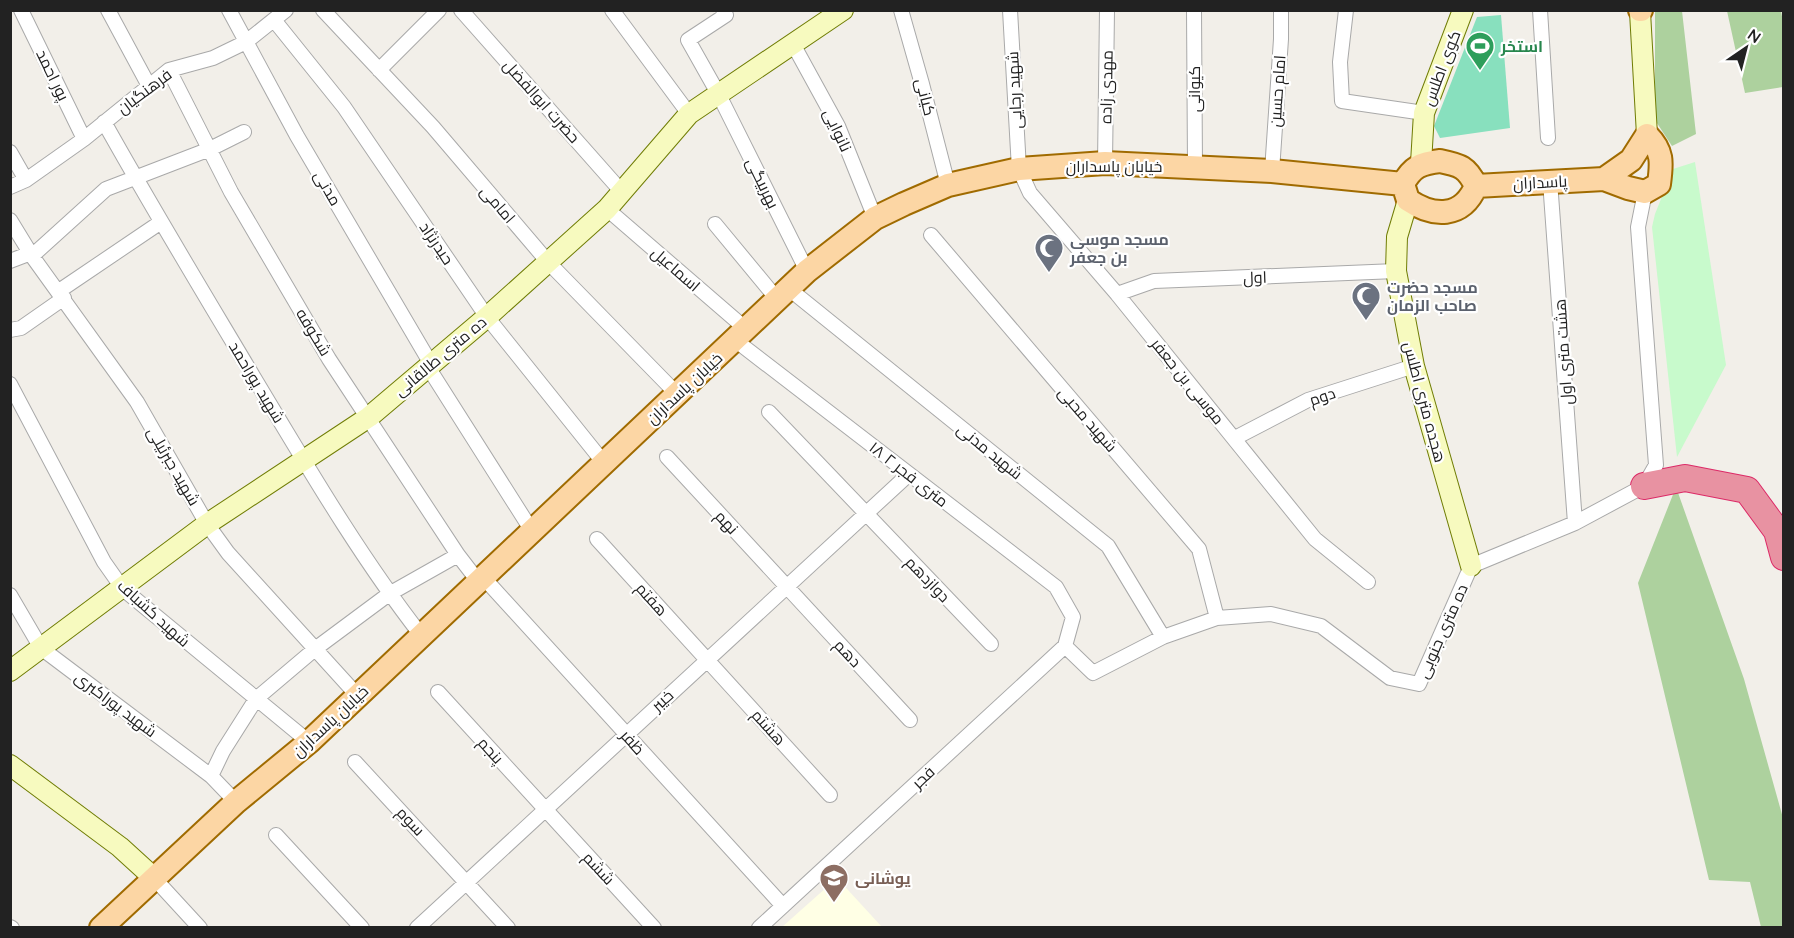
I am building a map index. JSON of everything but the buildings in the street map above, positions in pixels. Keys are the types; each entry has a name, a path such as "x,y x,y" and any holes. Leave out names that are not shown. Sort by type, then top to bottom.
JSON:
{"highway":[{"path":"1644,486 1684,478 1747,490 1777,531 1784,557"}],"main road":[{"path":"1604,179 1631,160 1647,135 1658,145 1661,166 1659,184 1645,192"},
{"path":"1440,161 1458,165 1470,173 1476,186 1471,198 1459,208 1441,213 1422,210 1405,192 1409,172 1421,163 1440,161"},
{"name":"خیابان پاسداران","path":"101,927 236,802 309,742 807,271 875,218 948,185 1019,169 1105,163 1272,171 1405,192"},
{"name":"پاسداران","path":"1476,186 1604,179 1645,192"}],"street":[{"name":"پور احمد","path":"21,10 84,139"},
{"path":"108,10 149,86"},
{"name":"مدنی","path":"229,10 297,135 430,366 532,531"},
{"name":"فرهنگیان","path":"10,187 26,180 84,139 169,70 213,58 246,42 286,10"},
{"name":"امامی","path":"323,10 433,127 548,262 677,394"},
{"path":"379,70 439,10"},
{"name":"حضرت ابوالفضل","path":"461,10 622,192"},
{"path":"612,10 689,114"},
{"name":"بهربیگی","path":"723,10 726,15 688,40 719,95 807,271"},
{"name":"کیانی","path":"901,10 948,185"},
{"name":"شهید رجایی","path":"1010,10 1019,169"},
{"name":"مهدی زاده","path":"1105,163 1107,10"},
{"name":"کیوانی","path":"1194,10 1195,167"},
{"name":"امام حسین","path":"1272,171 1281,10"},
{"path":"1346,10 1340,62 1342,101 1424,113"},
{"name":"کوی اطلس","path":"1421,163 1424,113 1463,10"},
{"path":"1540,10 1548,138"},
{"name":"ده متری طالقانی","path":"10,671 123,589 207,524 369,417 487,317 607,210 689,114 839,11"},
{"path":"1640,11 1647,135"},
{"name":"حیدرنژاد","path":"274,20 344,107 487,317 604,463"},
{"name":"نانوایی","path":"794,44 838,126 875,218"},
{"name":"شکوفه","path":"169,70 231,192 329,359 458,555 480,579"},
{"name":"شهید پوراحمد","path":"104,122 135,179 304,460 389,594 421,635"},
{"path":"10,261 31,254 106,189 210,149 244,132"},
{"path":"10,152 26,180"},
{"name":"موسی بن جعفر","path":"1019,169 1030,193 1117,294 1315,538 1368,582"},
{"name":"هشت متری اول","path":"1550,181 1575,523"},
{"name":"هجده متری اطلس","path":"1405,192 1397,237 1396,271 1414,366 1471,566"},
{"path":"1644,486 1656,465 1638,227 1645,192"},
{"name":"اسماعیل","path":"607,210 740,335"},
{"name":"شهید جبرئیلی","path":"10,220 31,254 137,402 207,524 228,553 357,695"},
{"path":"10,330 21,328 61,294 161,222"},
{"name":"شهید مدنی","path":"715,224 783,294 1108,546 1163,637"},
{"name":"شهید محبی","path":"931,235 1199,549 1217,618"},
{"name":"اول","path":"1117,294 1154,281 1396,271"},
{"name":"۱۸ متری فجر ۲","path":"740,335 909,474 1056,587 1073,617 1065,646"},
{"name":"دوم","path":"1235,438 1308,400 1414,366"},
{"name":"شهید کشباف","path":"10,384 104,562 123,589 309,742"},
{"name":"دوازدهم","path":"769,412 991,644"},
{"name":"نهم","path":"667,457 786,586"},
{"name":"خیبر","path":"417,927 909,474"},
{"name":"ده متری جنوبی","path":"1065,646 1093,674 1163,637 1217,618 1271,614 1320,626 1390,678 1419,684 1471,566 1575,523 1644,486"},
{"name":"هفتم","path":"597,539 707,659"},
{"path":"212,776 223,751 256,699 315,648 389,594 458,555"},
{"name":"ظفر","path":"480,579 783,906"},
{"name":"دهم","path":"786,586 910,720"},
{"name":"شهید پوراکبری","path":"10,595 41,648 212,776 236,802"},
{"name":"فجر","path":"759,927 1065,646"},
{"name":"هشتم","path":"707,659 830,795"},
{"name":"پنجم","path":"438,692 545,809"},
{"name":"سوم","path":"355,762 508,927"},
{"path":"10,765 120,847 154,878 200,927"},
{"name":"ششم","path":"545,809 654,927"},
{"path":"276,835 362,927"}],"shaded area":[{"name":"یوشانی","path":"837,878 882,927 782,927"}],"green space":[{"path":"1655,11 1682,11 1696,134 1672,146 1655,120"},
{"path":"1727,11 1781,11 1784,28 1783,87 1745,93"},
{"name":"استخر","path":"1501,15 1510,128 1440,138 1434,126 1477,17"},
{"path":"1695,162 1726,365 1677,457 1652,227 1673,169"},
{"path":"1676,487 1744,679 1783,818 1783,927 1761,927 1750,882 1709,880 1638,583"}],"place":[{"name":"استخر","path":"1480,72"},
{"name":"مسجد موسی بن جعفر","path":"1049,274"},
{"name":"مسجد حضرت صاحب الزمان","path":"1366,322"},
{"name":"یوشانی","path":"834,904"}]}
